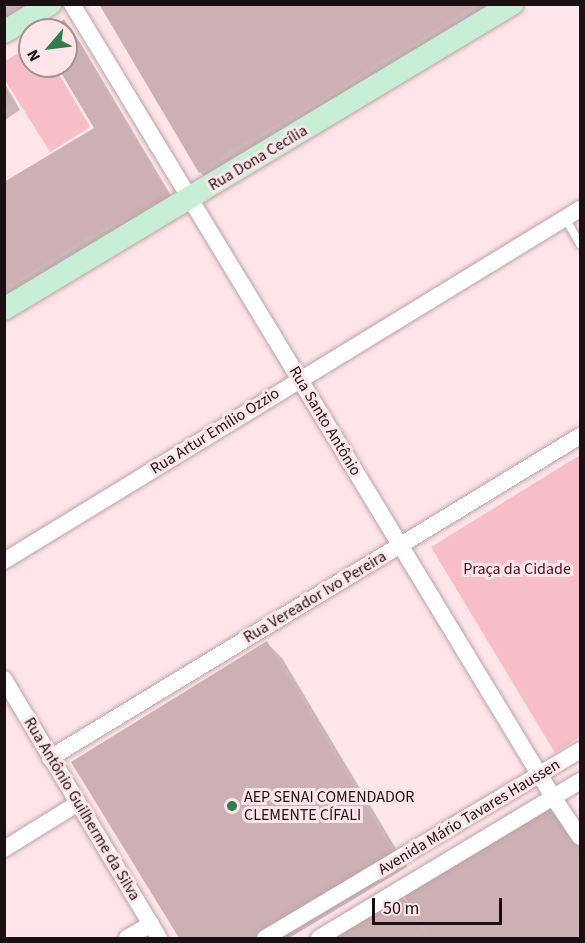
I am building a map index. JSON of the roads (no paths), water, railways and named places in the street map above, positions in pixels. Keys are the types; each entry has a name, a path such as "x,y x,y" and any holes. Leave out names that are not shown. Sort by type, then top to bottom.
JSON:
{"street":[{"path":"4,32 50,4"},
{"name":"Rua Santo Antônio","path":"72,4 553,797 580,837"},
{"name":"Rua Dona Cecília","path":"4,309 512,4"},
{"name":"Rua Artur Emílio Ozzio","path":"4,561 580,209"},
{"name":"Rua Vereador Ivo Pereira","path":"51,758 580,435"},
{"name":"Rua Antônio Guilherme da Silva","path":"5,682 155,931"},
{"name":"Avenida Mário Tavares Haussen","path":"265,939 580,750"},
{"name":"Avenida Mário Tavares Haussen","path":"319,939 580,781"},
{"path":"4,849 77,804"},
{"path":"127,939 155,931"}],"lane":[{"path":"565,218 580,244"}],"place":[{"name":"AEP SENAI COMENDADOR CLEMENTE CÍFALI","path":"232,806"}],"park label":[{"name":"Praça da Cidade","path":"517,569"}]}
